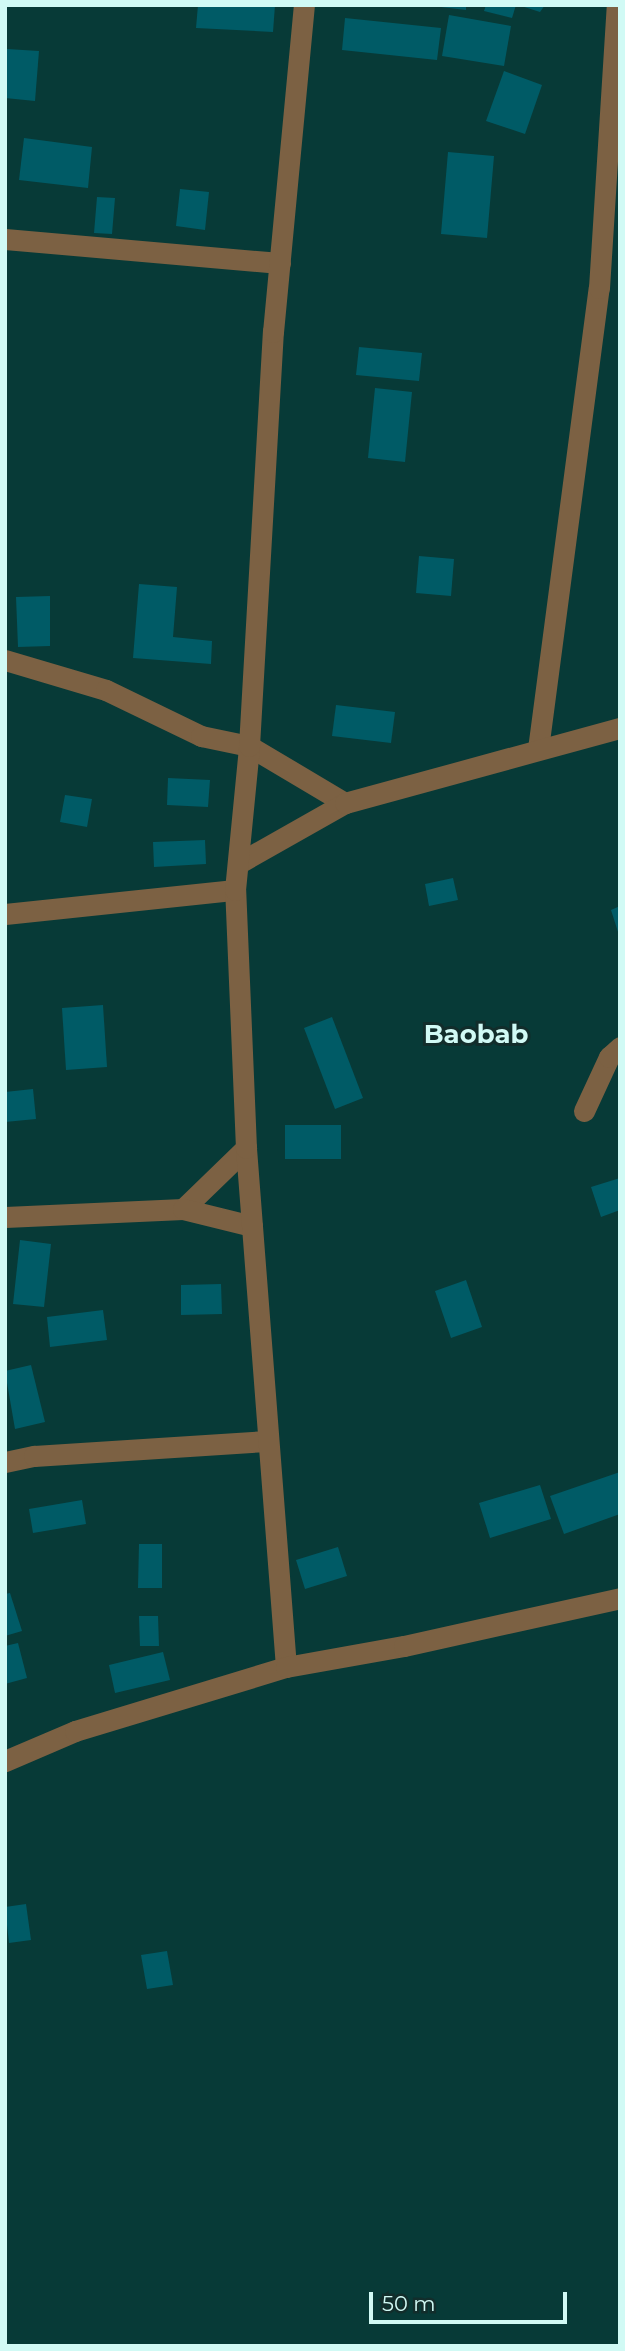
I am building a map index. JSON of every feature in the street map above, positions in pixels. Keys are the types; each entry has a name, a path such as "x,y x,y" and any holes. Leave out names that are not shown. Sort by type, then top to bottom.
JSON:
{"street":[{"path":"286,1667 246,1148 235,890 248,746 279,263 304,5"},
{"path":"538,749 598,288 617,5"},
{"path":"5,239 279,263"},
{"path":"5,660 106,690 201,736 248,746 345,803"},
{"path":"239,863 345,803 620,728"},
{"path":"5,914 235,890"},
{"path":"584,1111 609,1056 620,1047"},
{"path":"183,1209 246,1148"},
{"path":"5,1217 183,1209 252,1226"},
{"path":"5,1462 34,1456 268,1441"},
{"path":"5,1760 75,1731 286,1667 404,1646 620,1598"}],"building":[{"path":"198,5 275,5 273,32 196,28"},
{"path":"466,5 466,10 441,7"},
{"path":"486,5 516,5 512,18 484,11"},
{"path":"518,5 545,5 540,12"},
{"path":"449,15 511,26 504,66 442,56"},
{"path":"345,18 441,28 437,60 342,50"},
{"path":"7,49 39,51 35,101 5,98"},
{"path":"504,71 542,85 525,134 486,121"},
{"path":"24,138 92,147 88,188 19,180"},
{"path":"448,152 494,156 487,238 441,234"},
{"path":"180,189 209,192 205,230 176,226"},
{"path":"97,197 115,198 112,234 94,233"},
{"path":"359,347 422,353 419,381 356,375"},
{"path":"375,388 412,392 405,462 368,458"},
{"path":"419,556 454,559 451,596 416,593"},
{"path":"139,584 177,587 173,637 212,641 211,664 133,658"},
{"path":"50,596 50,646 18,647 16,597"},
{"path":"336,705 395,712 391,743 332,736"},
{"path":"168,778 210,780 208,807 167,805"},
{"path":"65,795 92,799 87,827 60,822"},
{"path":"205,840 206,864 154,867 153,842"},
{"path":"453,878 458,900 429,906 425,884"},
{"path":"620,906 620,935 619,935 611,910"},
{"path":"103,1005 107,1067 66,1070 62,1008"},
{"path":"332,1017 363,1098 335,1109 304,1028"},
{"path":"33,1089 36,1119 5,1122 5,1092"},
{"path":"285,1125 341,1125 341,1159 285,1159"},
{"path":"620,1178 620,1210 601,1217 591,1187"},
{"path":"20,1240 51,1244 44,1307 13,1304"},
{"path":"466,1280 482,1327 451,1338 435,1291"},
{"path":"221,1284 222,1314 181,1315 181,1285"},
{"path":"103,1310 107,1340 50,1347 47,1317"},
{"path":"31,1365 45,1422 15,1429 5,1371"},
{"path":"620,1472 620,1514 564,1534 550,1496"},
{"path":"540,1485 551,1519 490,1538 479,1503"},
{"path":"82,1500 86,1524 33,1533 29,1509"},
{"path":"139,1544 162,1544 162,1588 138,1588"},
{"path":"338,1547 347,1576 305,1589 296,1560"},
{"path":"10,1593 22,1631 5,1636 5,1594"},
{"path":"139,1616 158,1616 159,1646 140,1646"},
{"path":"18,1643 27,1678 5,1684 5,1646"},
{"path":"163,1652 170,1680 115,1693 109,1665"},
{"path":"26,1904 31,1940 9,1943 5,1907"},
{"path":"167,1951 173,1985 147,1989 141,1955"}],"district":[{"name":"Baobab","path":"476,1035"}]}
